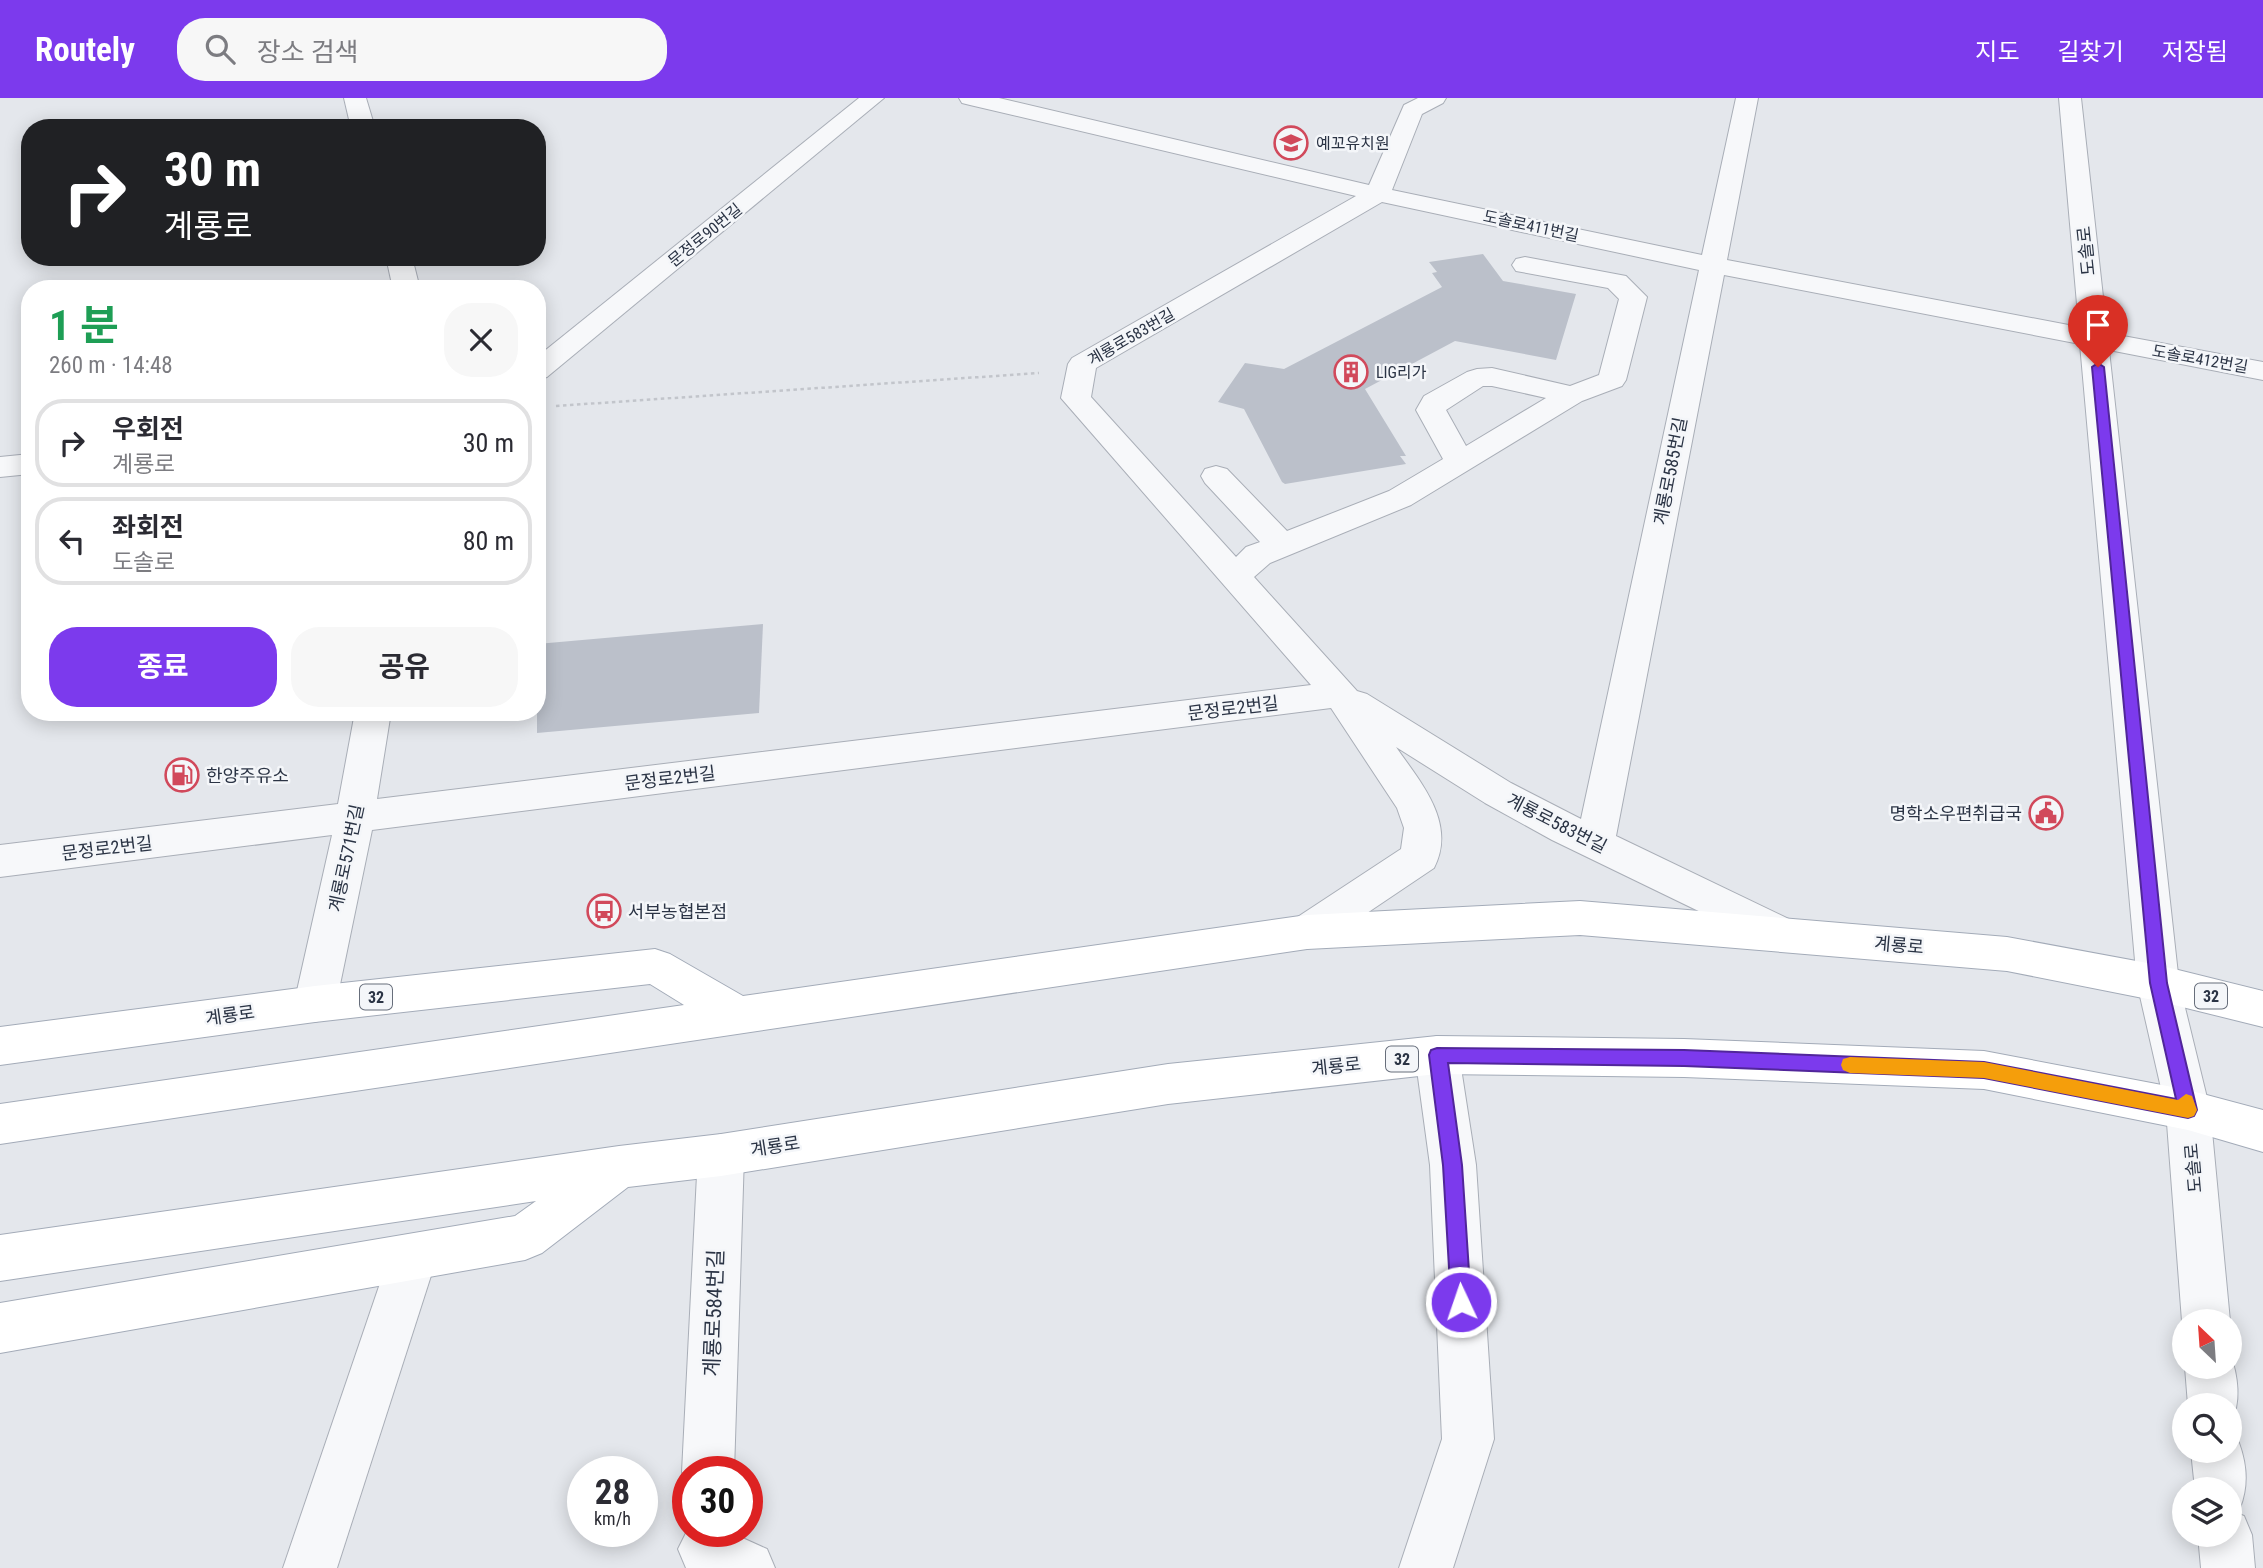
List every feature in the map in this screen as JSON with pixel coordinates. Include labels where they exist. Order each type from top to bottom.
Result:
[{"type":"main road","name":"계룡로","points":[[0,1124],[1307,932],[1580,918],[2007,954],[2158,983],[2263,1009]]},
{"type":"main road","name":"계룡로","points":[[0,1046],[316,1003],[655,965],[739,1016]]},
{"type":"main road","name":"계룡로","points":[[0,1258],[721,1154],[1168,1084],[1437,1055],[1684,1058],[1984,1070],[2188,1110],[2263,1131]]},
{"type":"main road","name":"계룡로","points":[[0,1328],[526,1237],[619,1167]]},
{"type":"street","points":[[355,98],[361,119]]},
{"type":"street","name":"문정로90번길","points":[[546,364],[873,98]]},
{"type":"street","name":"도솔로411번길","points":[[970,98],[1378,194],[1712,265],[2095,340]]},
{"type":"street","points":[[1378,194],[1412,110],[1435,98]]},
{"type":"street","name":"계룡로585번길","points":[[1595,843],[1746,98]]},
{"type":"street","name":"도솔로","points":[[2070,98],[2158,983],[2188,1110],[2205,1309]]},
{"type":"street","name":"계룡로583번길","points":[[1307,932],[1420,857],[1423,828],[1415,804],[1340,694],[1076,398],[1082,364],[1378,194]]},
{"type":"street","points":[[1235,576],[1258,555],[1400,498],[1572,395],[1612,380],[1633,296],[1618,282],[1525,265]]},
{"type":"street","name":"도솔로412번길","points":[[2095,340],[2263,370]]},
{"type":"street","points":[[1460,463],[1431,410],[1434,402],[1477,378],[1492,377],[1572,395]]},
{"type":"street","points":[[0,467],[21,465]]},
{"type":"street","points":[[1216,476],[1282,545]]},
{"type":"street","name":"계룡로583번길","points":[[1340,694],[1498,793],[1783,934]]},
{"type":"street","name":"문정로2번길","points":[[0,861],[1340,694]]},
{"type":"street","name":"계룡로571번길","points":[[316,1003],[355,818],[371,721]]},
{"type":"street","points":[[1426,1568],[1468,1439],[1453,1165],[1437,1055]]},
{"type":"street","name":"계룡로584번길","points":[[709,1456],[721,1154]]},
{"type":"street","points":[[310,1568],[413,1257]]},
{"type":"street","points":[[2226,1547],[2228,1568]]},
{"type":"path","points":[[551,407],[1081,370]]},
{"type":"building","name":"LIG리가","points":[[1483,254],[1503,281],[1576,294],[1556,360],[1455,341],[1365,389],[1406,456],[1400,456],[1406,464],[1285,484],[1282,482],[1244,409],[1218,402],[1245,363],[1284,369],[1442,287],[1432,273],[1437,272],[1429,262]]},
{"type":"building","points":[[763,624],[759,713],[537,733],[537,721],[546,721],[546,643]]},
{"type":"slow traffic","points":[[1850,1065],[1984,1070],[2188,1110],[2186,1102]]},
{"type":"place","name":"예꼬유치원","points":[[1291,143]]},
{"type":"place","name":"LIG리가","points":[[1351,372]]},
{"type":"place","name":"한양주유소","points":[[182,775]]},
{"type":"place","name":"명학소우편취급국","points":[[2046,813]]},
{"type":"place","name":"서부농협본점","points":[[604,911]]},
{"type":"route","points":[[1461,1302],[1453,1165],[1437,1055],[1684,1058],[1984,1070],[2188,1110],[2158,983],[2098,367]]}]
